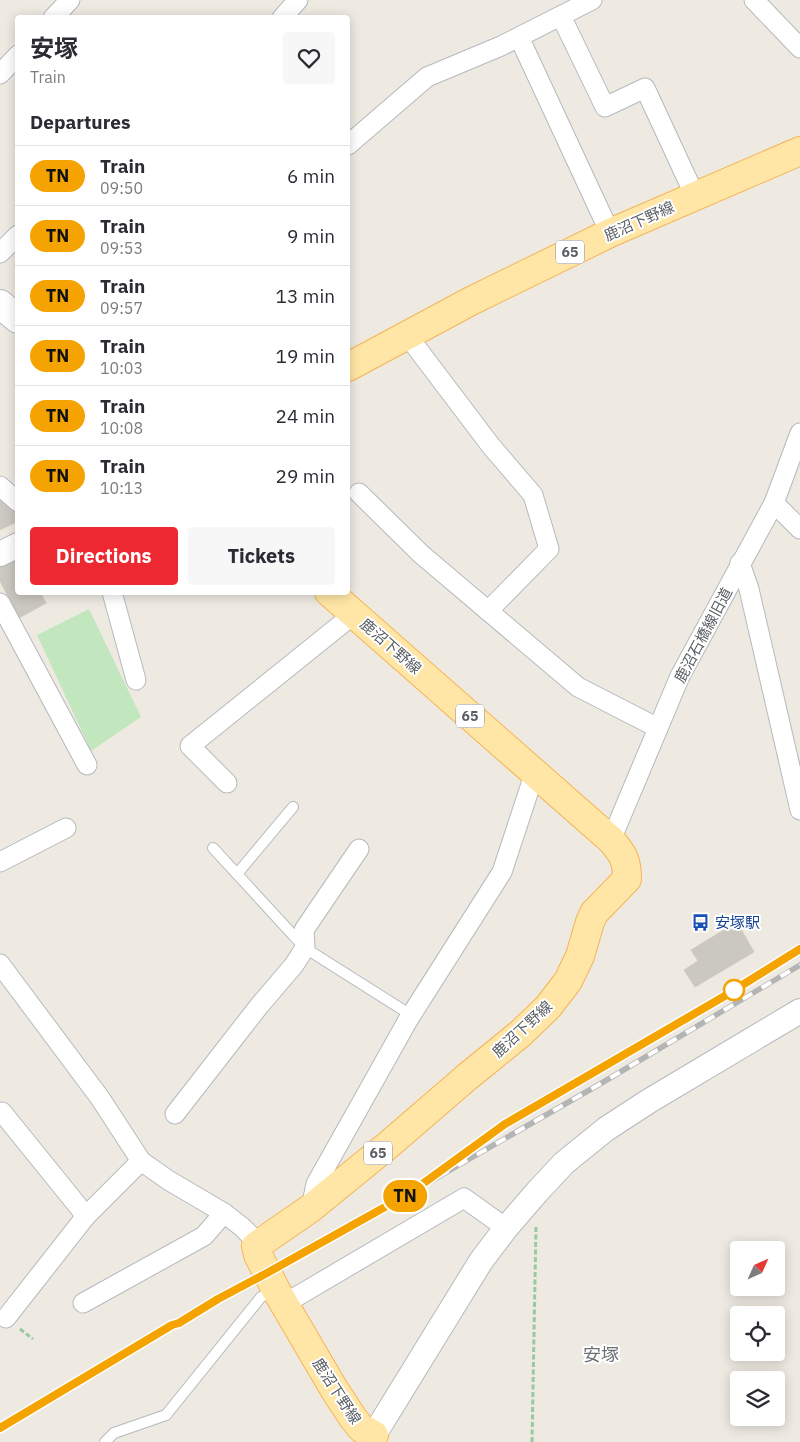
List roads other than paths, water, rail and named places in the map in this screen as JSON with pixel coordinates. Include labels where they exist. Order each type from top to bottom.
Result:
[{"type":"main road","name":"鹿沼下野線","points":[[350,367],[480,296],[610,233],[800,151]]},
{"type":"main road","points":[[0,304],[15,316]]},
{"type":"main road","name":"鹿沼下野線","points":[[332,595],[611,840],[622,852],[627,863],[627,878],[594,913],[580,956],[568,981],[548,1007],[521,1033],[387,1146],[311,1208],[256,1246],[258,1255],[280,1297],[353,1418],[372,1439]]},
{"type":"street","points":[[57,15],[70,0]]},
{"type":"street","points":[[285,15],[298,0]]},
{"type":"street","points":[[350,143],[428,77],[501,46],[592,0]]},
{"type":"street","points":[[754,0],[800,48]]},
{"type":"street","points":[[561,16],[605,107],[644,88],[695,196]]},
{"type":"street","points":[[519,37],[610,233]]},
{"type":"street","points":[[0,74],[15,58]]},
{"type":"street","points":[[0,254],[15,238]]},
{"type":"street","points":[[407,335],[491,446],[533,495],[549,549],[488,611]]},
{"type":"street","name":"鹿沼石橋線旧道","points":[[611,840],[680,676],[774,503],[800,433]]},
{"type":"street","points":[[0,486],[15,499]]},
{"type":"street","points":[[359,493],[421,554],[578,686],[658,728]]},
{"type":"street","points":[[774,503],[800,529]]},
{"type":"street","points":[[0,554],[15,546]]},
{"type":"street","points":[[740,564],[749,589],[800,810]]},
{"type":"street","points":[[113,595],[136,680]]},
{"type":"street","points":[[0,603],[87,765]]},
{"type":"street","points":[[228,783],[190,746],[354,614]]},
{"type":"street","points":[[311,1208],[316,1184],[411,1015],[502,872],[535,772]]},
{"type":"street","points":[[0,862],[66,828]]},
{"type":"street","points":[[175,1114],[259,1006],[294,965],[305,948],[304,930],[360,849]]},
{"type":"street","points":[[0,964],[100,1098],[141,1161],[168,1180],[224,1213],[252,1237],[256,1246]]},
{"type":"street","points":[[372,1439],[481,1261],[506,1228],[564,1163],[606,1130],[649,1101],[800,1010]]},
{"type":"street","points":[[2,1112],[86,1216]]},
{"type":"street","points":[[6,1318],[86,1216],[141,1161]]},
{"type":"street","points":[[280,1297],[464,1198],[506,1228]]},
{"type":"street","points":[[83,1303],[204,1236],[224,1213]]},
{"type":"lane","points":[[237,874],[293,807]]},
{"type":"lane","points":[[213,848],[305,948],[411,1015]]},
{"type":"lane","points":[[105,1442],[114,1433],[166,1415],[261,1297],[280,1297]]},
{"type":"railway","points":[[455,1161],[505,1124],[723,997],[800,948]]},
{"type":"railway","points":[[0,1428],[172,1325],[179,1323],[218,1299],[410,1193],[600,1084],[800,965]]},
{"type":"train","name":"TN","points":[[0,1428],[172,1325],[179,1323],[218,1299],[410,1193],[505,1124],[723,997],[800,949]]},
{"type":"place","name":"安塚駅","points":[[701,922]]},
{"type":"district","name":"安塚","points":[[601,1354]]}]
